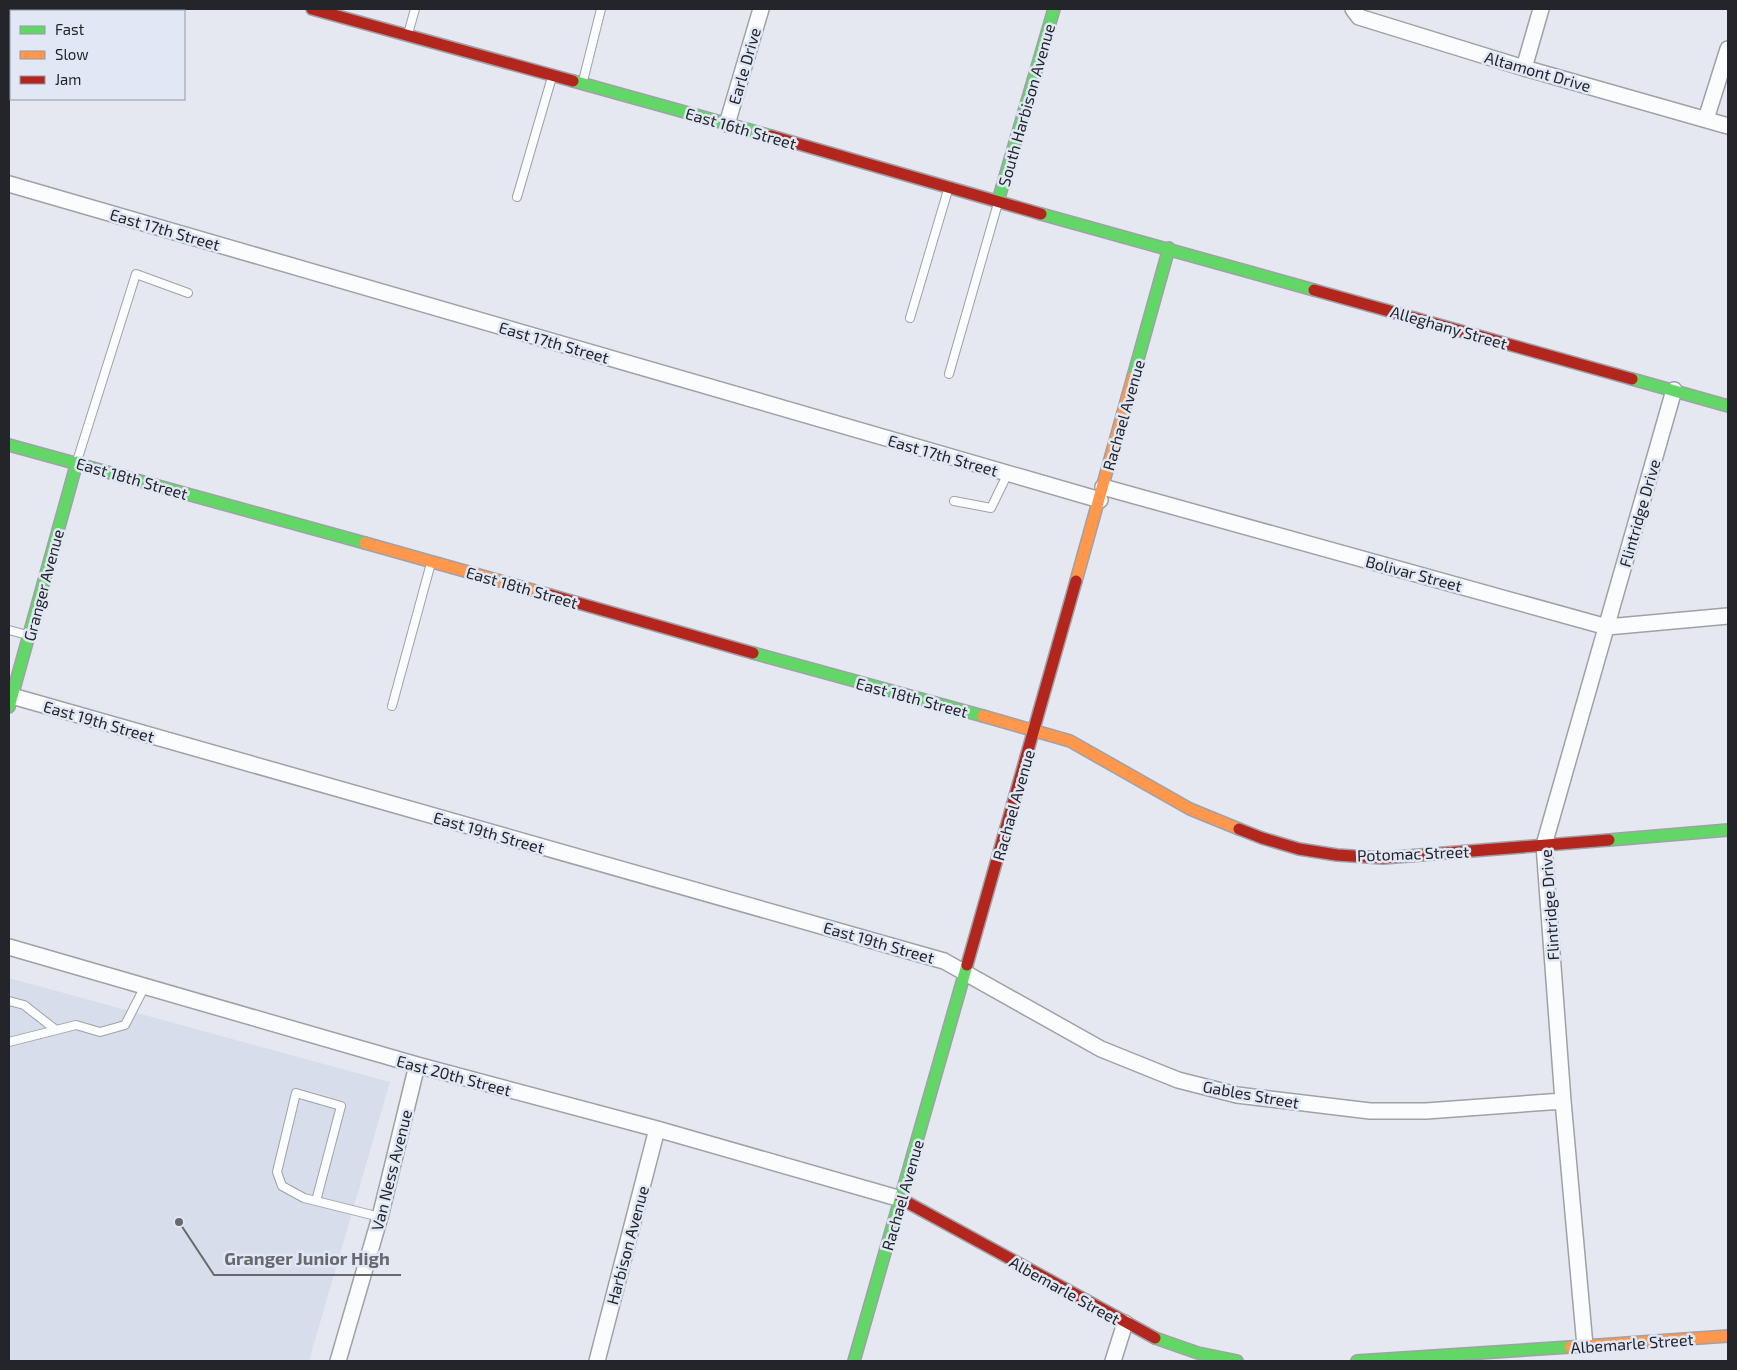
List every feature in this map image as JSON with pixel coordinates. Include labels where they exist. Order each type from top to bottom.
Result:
[{"type":"street","name":"East 16th Street","points":[[312,9],[582,83],[948,188],[1169,248]]},
{"type":"street","name":"Earle Drive","points":[[727,124],[761,9]]},
{"type":"street","name":"South Harbison Avenue","points":[[998,201],[1054,9]]},
{"type":"street","name":"Altamont Drive","points":[[1352,9],[1359,17],[1524,68],[1728,126]]},
{"type":"street","points":[[1524,68],[1540,9]]},
{"type":"street","points":[[1706,119],[1728,49]]},
{"type":"street","name":"East 17th Street","points":[[9,184],[1008,473],[1101,493]]},
{"type":"street","name":"Alleghany Street","points":[[1169,248],[1728,406]]},
{"type":"street","name":"Rachael Avenue","points":[[854,1361],[964,972],[1035,730],[1169,248]]},
{"type":"street","name":"Flintridge Drive","points":[[1585,1346],[1563,1102],[1544,845],[1674,390]]},
{"type":"street","name":"East 18th Street","points":[[9,445],[76,462],[749,652],[1035,730]]},
{"type":"street","name":"Granger Avenue","points":[[10,702],[76,462]]},
{"type":"street","name":"Bolivar Street","points":[[1101,493],[1607,626],[1728,616]]},
{"type":"street","name":"East 19th Street","points":[[10,702],[944,961],[964,972]]},
{"type":"street","name":"Potomac Street","points":[[1035,730],[1070,741],[1190,808],[1262,838],[1299,849],[1337,855],[1383,858],[1728,830]]},
{"type":"street","name":"East 20th Street","points":[[9,947],[417,1065],[901,1199]]},
{"type":"street","name":"Gables Street","points":[[964,972],[1100,1049],[1178,1080],[1237,1095],[1370,1111],[1426,1111],[1563,1102]]},
{"type":"street","name":"Van Ness Avenue","points":[[338,1361],[380,1217],[417,1065]]},
{"type":"street","name":"Harbison Avenue","points":[[597,1361],[657,1130]]},
{"type":"street","name":"Albemarle Street","points":[[901,1199],[1124,1323],[1173,1345],[1198,1353],[1237,1361]]},
{"type":"street","points":[[1113,1361],[1124,1323]]},
{"type":"street","name":"Albemarle Street","points":[[1357,1361],[1728,1336]]},
{"type":"lane","points":[[408,36],[415,9]]},
{"type":"lane","points":[[582,83],[602,9]]},
{"type":"lane","points":[[517,197],[538,130],[552,75]]},
{"type":"lane","points":[[910,318],[948,188]]},
{"type":"lane","points":[[949,374],[998,201]]},
{"type":"lane","points":[[76,462],[136,274],[188,293]]},
{"type":"lane","points":[[954,501],[991,508],[1008,473]]},
{"type":"lane","points":[[392,706],[432,561]]},
{"type":"lane","points":[[9,630],[29,636]]},
{"type":"lane","points":[[9,1042],[76,1025],[100,1032],[125,1025],[146,986]]},
{"type":"lane","points":[[9,1001],[24,1005],[56,1030]]},
{"type":"lane","points":[[316,1201],[341,1106],[296,1093],[277,1172],[282,1186],[304,1198],[316,1201],[380,1217]]},
{"type":"shaded area","points":[[9,978],[390,1082],[309,1361],[9,1361]]},
{"type":"traffic: fast","points":[[998,201],[1054,9]]},
{"type":"traffic: fast","points":[[573,81],[771,136]]},
{"type":"traffic: fast","points":[[1041,214],[1314,290]]},
{"type":"traffic: fast","points":[[1133,377],[1169,248]]},
{"type":"traffic: fast","points":[[1632,379],[1728,406]]},
{"type":"traffic: fast","points":[[9,445],[365,543]]},
{"type":"traffic: fast","points":[[9,707],[77,462]]},
{"type":"traffic: fast","points":[[753,653],[983,716]]},
{"type":"traffic: fast","points":[[1609,840],[1728,830]]},
{"type":"traffic: fast","points":[[854,1361],[967,965]]},
{"type":"traffic: fast","points":[[1155,1338],[1198,1353],[1237,1361]]},
{"type":"traffic: fast","points":[[1357,1361],[1570,1347]]},
{"type":"traffic: slow","points":[[1076,581],[1133,377]]},
{"type":"traffic: slow","points":[[365,543],[550,595]]},
{"type":"traffic: slow","points":[[983,716],[1070,741],[1190,809],[1239,829]]},
{"type":"traffic: slow","points":[[1570,1347],[1728,1336]]},
{"type":"traffic: jam","points":[[312,9],[573,81]]},
{"type":"traffic: jam","points":[[771,136],[1041,214]]},
{"type":"traffic: jam","points":[[1314,290],[1632,379]]},
{"type":"traffic: jam","points":[[967,965],[1076,581]]},
{"type":"traffic: jam","points":[[550,595],[753,653]]},
{"type":"traffic: jam","points":[[1239,829],[1299,849],[1337,855],[1383,858],[1609,840]]},
{"type":"traffic: jam","points":[[901,1199],[1155,1338]]},
{"type":"place","name":"Granger Junior High","points":[[179,1222]]}]
